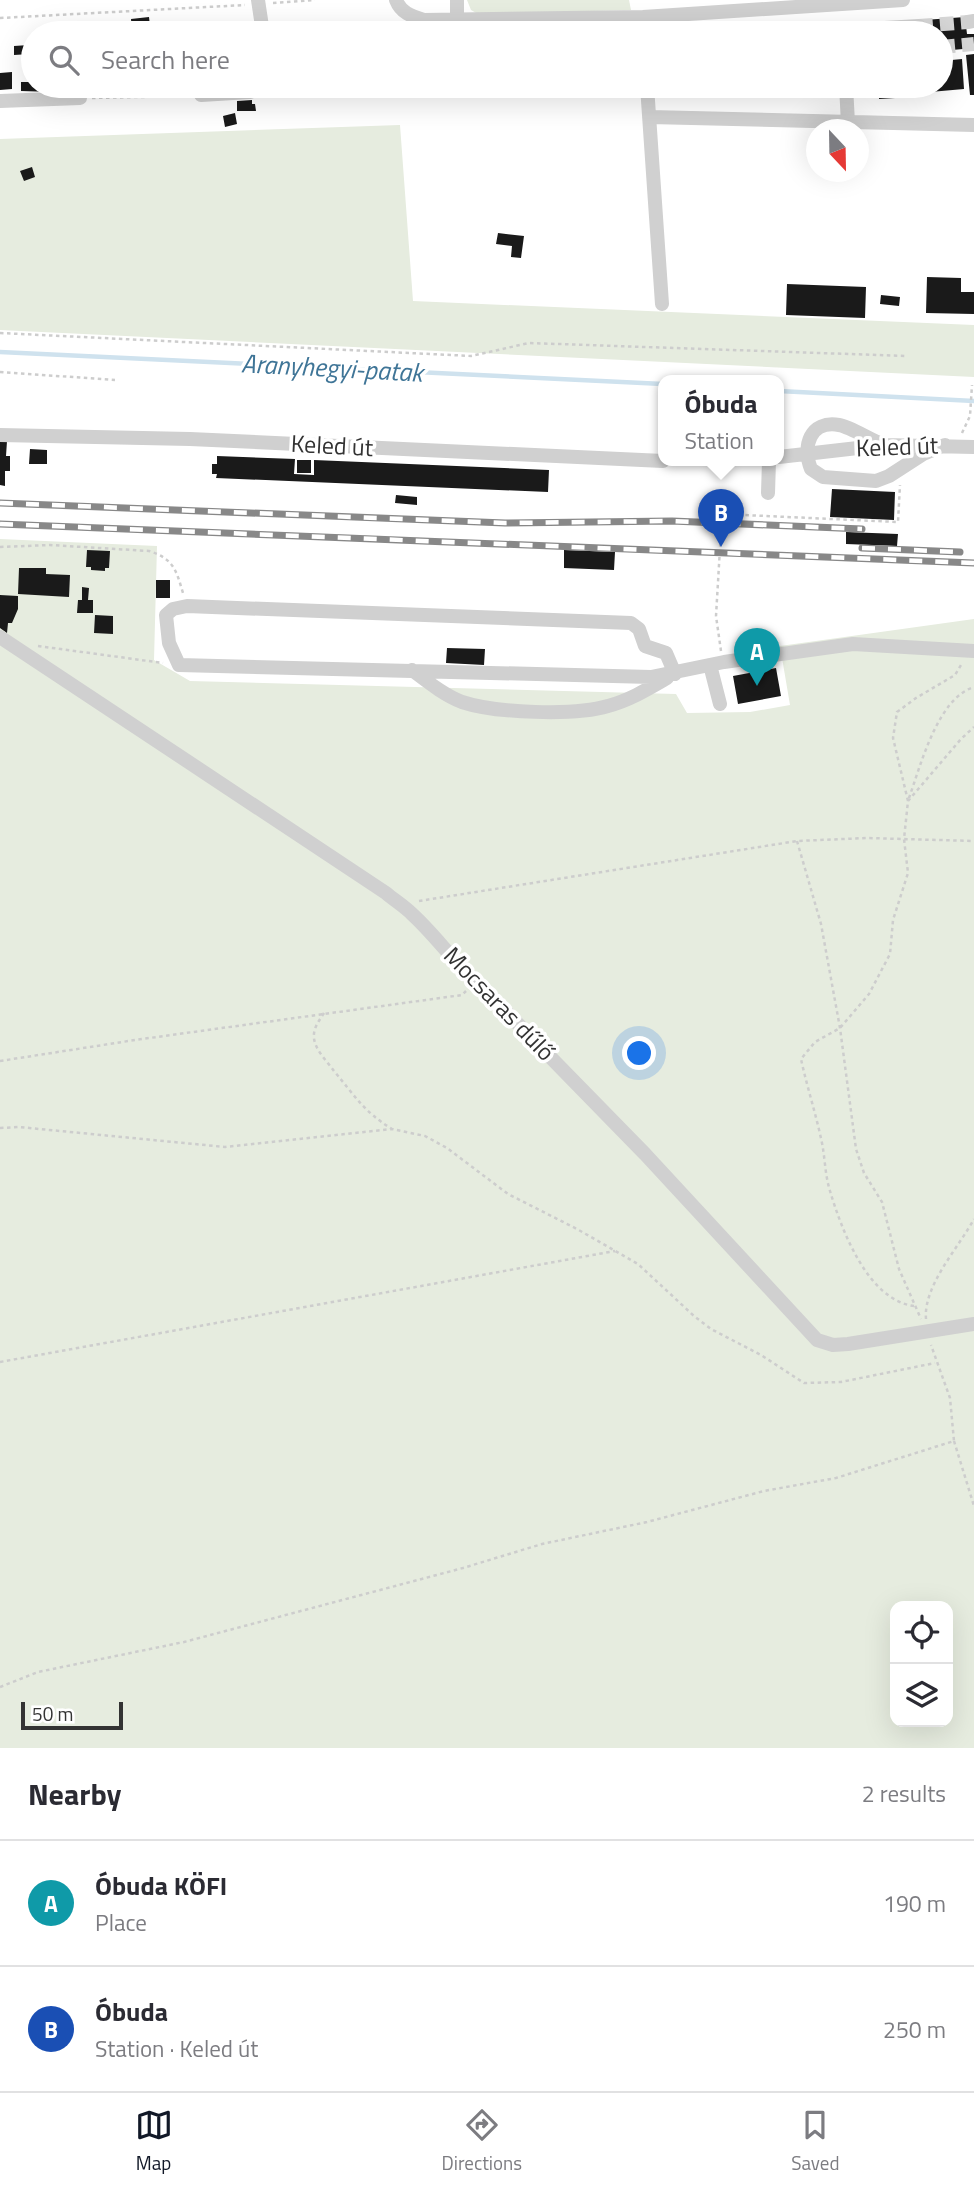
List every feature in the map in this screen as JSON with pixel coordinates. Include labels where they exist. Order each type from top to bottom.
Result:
[{"type":"street","points":[[396,0],[401,9],[409,15],[424,20],[504,21]]},
{"type":"street","points":[[457,0],[457,20]]},
{"type":"street","points":[[651,21],[688,8],[903,0]]},
{"type":"street","points":[[258,2],[261,21]]},
{"type":"street","points":[[0,101],[80,98]]},
{"type":"street","points":[[648,98],[662,304]]},
{"type":"street","points":[[847,98],[848,119]]},
{"type":"street","points":[[650,117],[806,121]]},
{"type":"street","points":[[869,122],[974,125]]},
{"type":"street","points":[[884,445],[844,426],[828,425],[820,428],[809,439],[806,454],[811,469],[823,477],[876,481],[889,476],[923,454],[951,445]]},
{"type":"street","name":"Keled út","points":[[0,435],[190,439],[658,461]]},
{"type":"street","name":"Keled út","points":[[784,456],[884,445],[974,447]]},
{"type":"street","points":[[768,493],[769,466]]},
{"type":"street","points":[[675,674],[666,653],[645,646],[639,629],[631,623],[187,607],[173,609],[166,615],[169,643],[179,665],[641,677],[675,674],[717,664],[853,644],[971,651]]},
{"type":"street","name":"Mocsaras dűlő","points":[[0,637],[411,912],[457,964],[645,1154],[817,1340],[833,1345],[974,1324]]},
{"type":"street","points":[[717,664],[720,704]]},
{"type":"street","points":[[412,670],[446,694],[478,706],[546,711],[605,707],[639,694],[675,674]]},
{"type":"path","points":[[0,18],[315,0]]},
{"type":"path","points":[[0,333],[471,356],[529,343],[907,356]]},
{"type":"path","points":[[0,372],[115,380]]},
{"type":"path","points":[[951,445],[970,416],[972,385]]},
{"type":"path","points":[[722,514],[898,522],[900,485]]},
{"type":"path","points":[[717,664],[719,644],[716,616],[723,491]]},
{"type":"path","points":[[0,547],[50,545],[149,551],[164,556],[176,569],[187,607]]},
{"type":"path","points":[[33,645],[179,665]]},
{"type":"path","points":[[908,801],[893,738],[897,712],[955,675],[971,651]]},
{"type":"path","points":[[915,1307],[900,1305],[883,1292],[868,1275],[853,1250],[829,1189],[822,1142],[801,1059],[815,1042],[839,1028],[869,994],[890,954],[893,920],[908,873],[904,839],[908,801],[932,736],[944,713],[961,691],[974,687]]},
{"type":"path","points":[[908,801],[974,727]]},
{"type":"path","points":[[400,904],[797,841],[867,838],[974,841]]},
{"type":"path","points":[[797,841],[815,899],[839,1028],[856,1149],[864,1173],[882,1202],[899,1269],[928,1332]]},
{"type":"path","points":[[0,1061],[462,995],[468,989]]},
{"type":"path","points":[[325,1013],[314,1028],[314,1041],[323,1057],[355,1100],[374,1118],[392,1129]]},
{"type":"path","points":[[0,1128],[19,1126],[225,1147],[392,1129],[425,1136],[447,1148],[508,1194],[638,1264],[694,1316],[712,1329],[761,1354],[804,1383],[841,1382],[936,1363]]},
{"type":"path","points":[[974,1219],[933,1285],[925,1308],[936,1363],[950,1398],[954,1441],[974,1506]]},
{"type":"path","points":[[0,1362],[615,1251]]},
{"type":"path","points":[[0,1687],[38,1672],[184,1643],[542,1544],[647,1522],[764,1490],[836,1478],[954,1441]]},
{"type":"shaded area","points":[[467,0],[629,0],[631,10],[478,14],[471,10]]},
{"type":"shaded area","points":[[400,125],[413,301],[974,325],[974,377],[0,330],[0,139]]},
{"type":"shaded area","points":[[0,539],[157,546],[154,660],[190,681],[676,694],[687,713],[750,712],[790,705],[780,646],[974,619],[974,1748],[0,1748]]},
{"type":"building","points":[[149,17],[149,21],[131,21]]},
{"type":"building","points":[[965,17],[967,34],[974,34],[974,48],[953,50],[953,21],[924,20]]},
{"type":"building","points":[[14,46],[21,46],[21,55],[14,55]]},
{"type":"building","points":[[974,54],[974,95],[970,95],[966,55]]},
{"type":"building","points":[[962,59],[964,89],[953,90],[953,60]]},
{"type":"building","points":[[12,72],[12,89],[0,90],[0,73]]},
{"type":"building","points":[[252,100],[256,111],[237,111],[237,101]]},
{"type":"building","points":[[235,113],[237,124],[225,127],[223,116]]},
{"type":"building","points":[[32,167],[35,177],[24,181],[20,171]]},
{"type":"building","points":[[498,233],[524,236],[521,258],[511,257],[512,246],[496,244]]},
{"type":"building","points":[[927,277],[961,278],[961,292],[974,292],[974,314],[926,313]]},
{"type":"building","points":[[787,284],[866,287],[865,318],[786,315]]},
{"type":"building","points":[[881,295],[900,297],[899,306],[880,304]]},
{"type":"building","points":[[0,441],[7,441],[6,456],[10,456],[10,471],[5,471],[5,486],[0,485]]},
{"type":"building","points":[[30,449],[47,450],[47,464],[29,464]]},
{"type":"building","points":[[217,456],[295,459],[294,474],[314,475],[314,460],[549,470],[548,492],[216,478],[217,474],[212,474],[212,464],[217,464]]},
{"type":"building","points":[[297,460],[311,460],[311,473],[297,473]]},
{"type":"building","points":[[832,489],[895,492],[894,520],[830,517]]},
{"type":"building","points":[[396,495],[417,497],[417,505],[395,503]]},
{"type":"building","points":[[846,532],[898,534],[897,546],[846,544]]},
{"type":"building","points":[[87,550],[110,551],[109,568],[105,568],[105,571],[86,567]]},
{"type":"building","points":[[564,550],[615,552],[614,570],[564,568]]},
{"type":"building","points":[[19,568],[46,568],[46,574],[70,575],[69,597],[18,594]]},
{"type":"building","points":[[156,580],[170,580],[170,598],[156,598]]},
{"type":"building","points":[[82,587],[89,588],[88,600],[93,600],[93,613],[77,613],[78,600],[82,600]]},
{"type":"building","points":[[0,595],[18,596],[18,609],[12,623],[8,623],[7,633],[0,628]]},
{"type":"building","points":[[95,615],[113,616],[113,634],[94,633]]},
{"type":"building","points":[[447,648],[485,649],[484,665],[446,663]]},
{"type":"building","points":[[776,668],[781,696],[738,704],[733,676]]},
{"type":"waterway","name":"Aranyhegyi-patak","points":[[0,352],[658,384]]},
{"type":"waterway","name":"Aranyhegyi-patak","points":[[784,391],[974,401]]},
{"type":"tunnel","points":[[953,23],[968,22]]},
{"type":"tunnel","points":[[953,46],[974,44]]},
{"type":"railway","points":[[0,503],[505,523],[672,521],[862,529]]},
{"type":"railway","points":[[0,524],[974,563]]},
{"type":"railway","points":[[862,548],[960,552]]},
{"type":"place","name":"Óbuda","points":[[721,547]]},
{"type":"place","name":"Óbuda KÖFI","points":[[757,686]]}]
